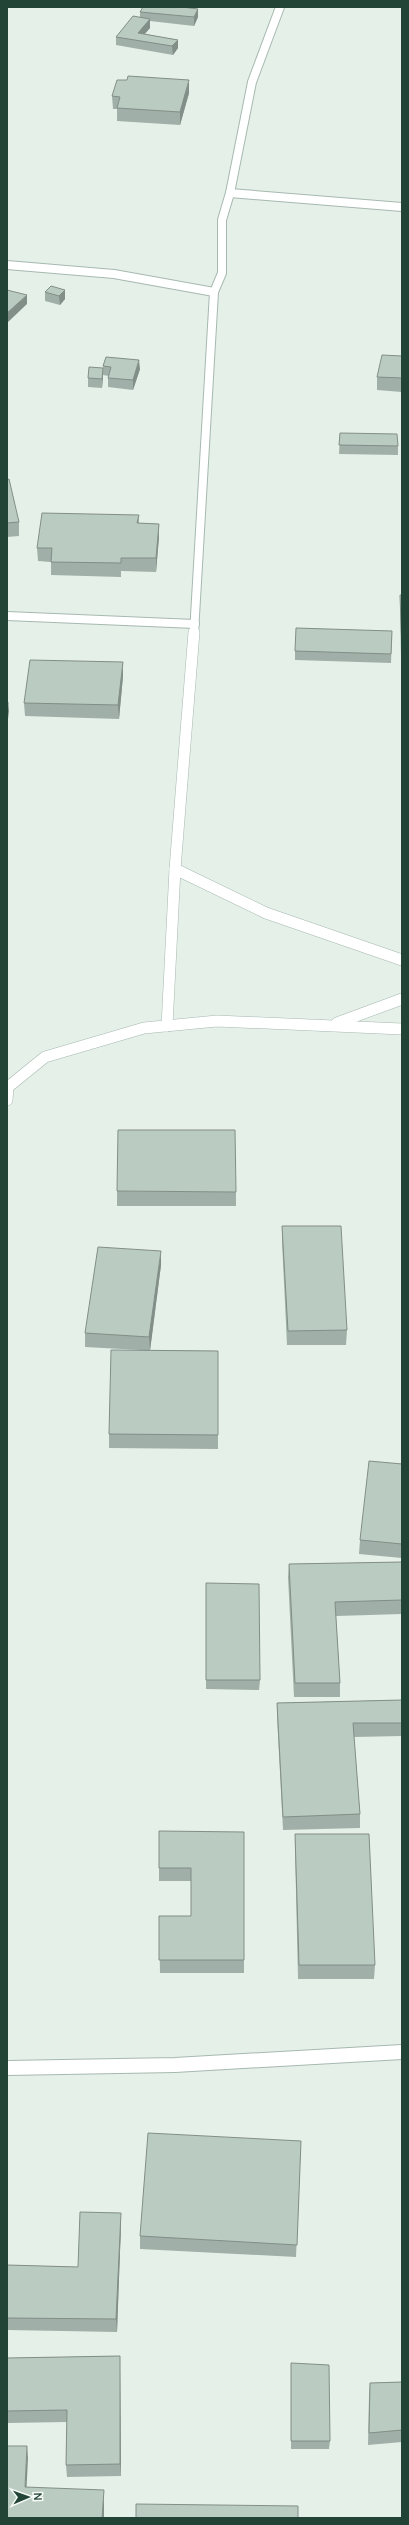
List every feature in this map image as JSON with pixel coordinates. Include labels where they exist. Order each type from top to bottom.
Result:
[{"type":"street","points":[[167,1026],[175,869],[195,624],[214,292],[222,273],[222,220],[230,193],[252,82],[280,7]]},
{"type":"street","points":[[230,193],[402,206]]},
{"type":"street","points":[[7,265],[114,274],[214,292]]},
{"type":"street","points":[[7,616],[195,624]]},
{"type":"street","points":[[175,869],[266,913],[402,960]]},
{"type":"street","points":[[332,1024],[402,999]]},
{"type":"street","points":[[7,1100],[8,1087],[45,1057],[144,1028],[217,1021],[332,1024],[402,1029]]},
{"type":"street","points":[[7,2068],[175,2065],[402,2052]]},
{"type":"building","points":[[143,7],[182,7],[198,9],[194,17],[140,12]]},
{"type":"building","points":[[133,16],[150,19],[138,33],[178,40],[172,46],[116,37]]},
{"type":"building","points":[[128,76],[189,80],[180,112],[117,108],[120,97],[112,96],[117,80],[127,80]]},
{"type":"building","points":[[51,286],[65,290],[59,296],[45,292]]},
{"type":"building","points":[[7,290],[27,295],[7,313]]},
{"type":"building","points":[[382,355],[402,356],[402,378],[377,377]]},
{"type":"building","points":[[106,357],[139,360],[133,380],[108,378],[111,367],[103,366]]},
{"type":"building","points":[[89,367],[103,368],[102,379],[88,378]]},
{"type":"building","points":[[340,433],[397,434],[398,446],[339,445]]},
{"type":"building","points":[[9,479],[19,522],[7,523],[7,480]]},
{"type":"building","points":[[42,513],[139,515],[137,523],[159,524],[156,558],[121,558],[121,563],[51,562],[52,548],[37,548]]},
{"type":"building","points":[[400,595],[402,595],[402,649]]},
{"type":"building","points":[[296,628],[392,631],[391,654],[295,651]]},
{"type":"building","points":[[30,660],[123,662],[118,705],[24,703]]},
{"type":"building","points":[[118,1130],[235,1130],[236,1192],[117,1191]]},
{"type":"building","points":[[282,1226],[341,1226],[347,1330],[288,1331]]},
{"type":"building","points":[[98,1247],[161,1251],[149,1337],[85,1333]]},
{"type":"building","points":[[111,1350],[218,1351],[218,1435],[109,1434]]},
{"type":"building","points":[[369,1461],[402,1464],[402,1544],[360,1540]]},
{"type":"building","points":[[402,1562],[402,1600],[335,1602],[340,1683],[295,1683],[289,1564]]},
{"type":"building","points":[[206,1583],[259,1584],[260,1680],[206,1680]]},
{"type":"building","points":[[402,1700],[402,1723],[353,1723],[360,1814],[283,1817],[277,1703]]},
{"type":"building","points":[[159,1831],[244,1832],[244,1960],[159,1960],[159,1916],[191,1916],[191,1868],[159,1868]]},
{"type":"building","points":[[295,1834],[369,1834],[375,1965],[299,1965]]},
{"type":"building","points":[[148,2133],[301,2141],[297,2245],[140,2236]]},
{"type":"building","points":[[80,2212],[121,2213],[116,2319],[7,2318],[7,2265],[78,2267]]},
{"type":"building","points":[[120,2356],[120,2464],[66,2465],[67,2410],[7,2411],[7,2358]]},
{"type":"building","points":[[291,2363],[329,2365],[330,2441],[291,2441]]},
{"type":"building","points":[[402,2382],[402,2430],[369,2433],[370,2383]]},
{"type":"building","points":[[7,2446],[27,2446],[25,2487],[104,2490],[102,2518],[7,2518]]},
{"type":"building","points":[[136,2504],[298,2506],[298,2518],[136,2518]]}]
